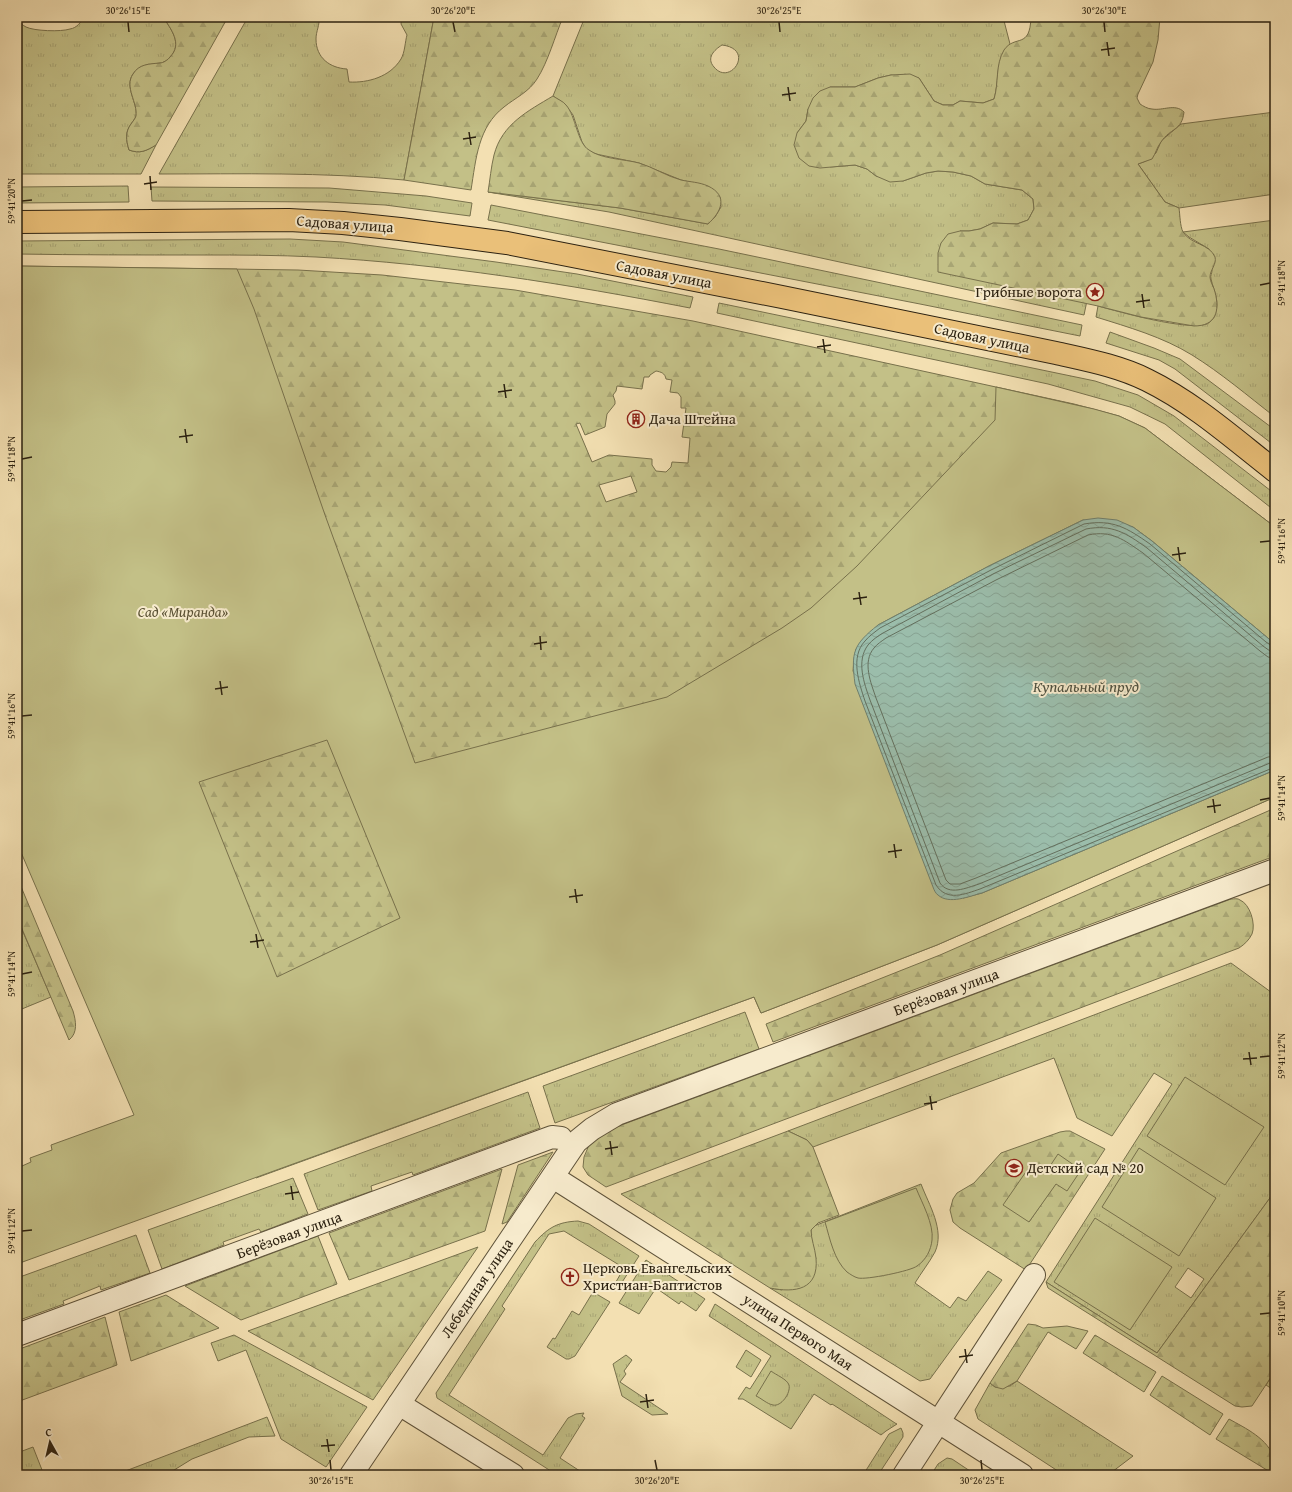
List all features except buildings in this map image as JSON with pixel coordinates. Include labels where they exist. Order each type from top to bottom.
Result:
[{"type":"main road","name":"Садовая улица","points":[[17,222],[289,220],[370,225],[506,243],[782,297],[1056,353],[1122,370],[1167,391],[1215,424],[1275,471]]},
{"type":"street","name":"Берёзовая улица","points":[[617,1114],[1268,873]]},
{"type":"street","name":"Лебединая улица","points":[[351,1475],[576,1142],[592,1129],[617,1114]]},
{"type":"street","name":"Берёзовая улица","points":[[17,1335],[552,1137],[561,1138]]},
{"type":"street","name":"улица Первого Мая","points":[[553,1177],[1022,1475]]},
{"type":"street","points":[[904,1475],[1034,1275]]},
{"type":"street","points":[[399,1404],[513,1475]]},
{"type":"green space","points":[[84,17],[163,17],[172,32],[176,42],[174,52],[167,60],[163,62],[139,68],[133,74],[130,84],[136,116],[127,133],[129,150],[136,152],[143,151],[156,145],[141,174],[17,174],[17,19],[26,27],[54,31],[66,30],[75,27]]},
{"type":"green space","points":[[163,17],[228,17],[156,145],[149,149],[136,152],[129,150],[127,143],[129,127],[136,116],[130,84],[131,79],[135,71],[141,66],[164,62],[174,52],[176,42]]},
{"type":"green space","points":[[248,17],[319,17],[316,39],[318,52],[325,61],[335,67],[347,69],[349,82],[356,82],[378,78],[391,70],[401,59],[407,35],[401,24],[402,17],[434,17],[404,180],[374,177],[313,175],[159,174]]},
{"type":"green space","points":[[434,17],[563,17],[548,57],[534,84],[495,115],[483,134],[477,155],[471,190],[404,180]]},
{"type":"green space","points":[[585,17],[1003,17],[1010,44],[1005,50],[999,64],[994,99],[983,103],[960,101],[953,105],[943,105],[934,101],[919,78],[891,75],[878,78],[855,87],[830,87],[808,109],[806,121],[797,133],[830,167],[855,165],[867,169],[876,176],[903,181],[926,173],[938,171],[953,172],[971,176],[985,184],[1022,190],[1033,199],[1034,209],[1028,220],[1017,224],[993,223],[980,229],[960,231],[1089,291],[1084,315],[609,212],[488,192],[620,208],[708,224],[715,217],[721,207],[720,197],[707,186],[681,180],[639,163],[596,154],[587,150],[582,142],[573,115],[565,104],[553,96]],"holes":[[[722,45],[732,48],[737,53],[739,59],[737,65],[733,70],[727,73],[720,72],[712,64],[712,54]]]},
{"type":"green space","points":[[1031,17],[1160,17],[1158,40],[1153,62],[1137,98],[1140,104],[1149,108],[1177,108],[1184,112],[1181,123],[1164,137],[1152,159],[1138,164],[1165,202],[1179,208],[1181,227],[1186,236],[1209,249],[1215,257],[1215,262],[1210,277],[1217,305],[1215,316],[1207,323],[1194,326],[1141,317],[1098,306],[938,272],[938,253],[941,243],[948,234],[980,229],[993,223],[1017,224],[1028,220],[1034,209],[1033,199],[1022,190],[985,184],[971,176],[953,172],[938,171],[926,173],[903,181],[890,182],[876,176],[867,169],[855,165],[820,168],[809,166],[799,158],[794,145],[797,133],[806,121],[808,109],[813,98],[820,91],[830,87],[855,87],[878,78],[891,75],[910,74],[919,78],[934,101],[943,105],[953,105],[960,101],[983,103],[994,99],[1001,56],[1008,45],[1025,38],[1030,27]]},
{"type":"green space","points":[[553,96],[566,105],[582,142],[585,147],[594,153],[606,157],[639,163],[681,180],[698,183],[715,190],[719,194],[721,204],[713,219],[708,224],[620,208],[488,192],[494,155],[503,135],[525,113]]},
{"type":"green space","points":[[1275,112],[1275,194],[1179,208],[1165,202],[1138,164],[1146,161],[1156,153],[1161,141],[1181,124]]},
{"type":"green space","points":[[128,186],[129,202],[17,203],[17,187]]},
{"type":"green space","points":[[151,187],[329,188],[426,196],[472,203],[470,216],[385,205],[327,202],[152,201]]},
{"type":"green space","points":[[491,205],[719,249],[1082,325],[1080,336],[488,220]]},
{"type":"green space","points":[[1275,220],[1275,417],[1213,369],[1192,355],[1145,333],[1096,317],[1098,306],[1170,323],[1185,325],[1207,324],[1214,317],[1217,305],[1211,278],[1212,268],[1209,249],[1183,232]]},
{"type":"green space","points":[[290,239],[343,242],[496,262],[577,274],[693,297],[690,308],[504,276],[363,260],[316,257],[258,255],[17,254],[17,241]]},
{"type":"green space","points":[[17,266],[298,270],[382,275],[515,290],[693,321],[1074,404],[1119,416],[1145,428],[1275,527],[1275,644],[1269,639],[982,893],[1275,770],[1275,797],[937,945],[761,1013],[754,997],[256,1178],[17,843]],"holes":[[[656,371],[664,374],[666,379],[672,380],[670,392],[678,393],[681,397],[681,408],[686,408],[682,437],[690,438],[688,463],[672,462],[671,467],[666,472],[656,471],[652,465],[652,459],[609,455],[592,462],[576,424],[580,423],[585,435],[605,427],[607,414],[615,404],[613,395],[617,386],[642,389],[644,377],[649,377]],[[631,476],[637,492],[606,502],[599,485]]]},
{"type":"green space","name":"Сад «Миранда»","points":[[17,266],[237,269],[254,309],[325,515],[415,763],[667,697],[782,628],[811,608],[857,566],[995,420],[996,387],[1094,409],[1119,416],[1145,428],[1275,527],[1275,644],[1152,541],[1133,527],[1083,520],[989,566],[878,625],[856,649],[853,671],[963,898],[982,893],[1275,770],[1275,797],[937,945],[761,1013],[754,997],[17,1264],[17,1173],[22,1166],[31,1162],[30,1158],[52,1150],[51,1145],[134,1115],[17,843]],"holes":[[[327,740],[400,918],[277,977],[199,782]]]},
{"type":"green space","points":[[719,303],[1095,381],[1138,395],[1174,416],[1275,494],[1275,511],[1165,424],[1130,407],[1048,384],[717,313]]},
{"type":"green space","points":[[1110,332],[1180,359],[1275,430],[1275,446],[1175,369],[1159,360],[1106,343]]},
{"type":"green space","points":[[1275,808],[1275,856],[773,1042],[766,1024],[940,955]]},
{"type":"green space","points":[[17,877],[73,1011],[75,1030],[74,1034],[69,1040],[17,917]]},
{"type":"green space","points":[[1231,899],[1238,899],[1244,902],[1253,920],[1253,930],[1250,938],[1239,948],[606,1187],[588,1175],[583,1167],[584,1157],[589,1145],[608,1130]]},
{"type":"green space","points":[[17,918],[51,997],[17,1011]]},
{"type":"green space","points":[[1231,963],[1275,995],[1275,1191],[1157,1353],[1046,1282],[1172,1084],[1154,1073],[1112,1136],[1077,1118],[1054,1058],[813,1147],[807,1140],[788,1131]],"holes":[[[1188,1268],[1204,1279],[1191,1298],[1175,1287]]]},
{"type":"green space","points":[[745,1012],[759,1049],[555,1123],[543,1086]]},
{"type":"green space","points":[[1185,1077],[1264,1127],[1225,1185],[1147,1136]]},
{"type":"green space","points":[[528,1092],[540,1128],[413,1175],[412,1172],[371,1186],[372,1191],[318,1210],[304,1174]]},
{"type":"green space","points":[[788,1131],[807,1140],[813,1147],[839,1215],[818,1223],[811,1230],[816,1258],[816,1269],[814,1277],[804,1287],[788,1290],[770,1288],[621,1194]]},
{"type":"green space","points":[[1070,1131],[1105,1149],[1026,1270],[960,1228],[953,1222],[950,1210],[953,1199],[957,1193],[974,1183],[1001,1153],[1060,1132]],"holes":[[[1032,1163],[1046,1172],[1056,1183],[1029,1222]]]},
{"type":"green space","points":[[1139,1148],[1216,1198],[1179,1256],[1102,1207]]},
{"type":"green space","points":[[553,1152],[507,1222],[502,1224],[518,1165]]},
{"type":"green space","points":[[1058,1154],[1081,1170],[1067,1191],[1056,1184],[1029,1222],[1003,1205],[1032,1163],[1046,1172]]},
{"type":"green space","points":[[502,1169],[485,1231],[349,1280],[329,1233]]},
{"type":"green space","points":[[293,1178],[308,1214],[261,1232],[259,1229],[223,1242],[224,1245],[162,1269],[148,1230]]},
{"type":"green space","points":[[921,1184],[935,1218],[938,1244],[935,1252],[915,1283],[950,1308],[958,1297],[966,1301],[988,1271],[1002,1280],[930,1379],[920,1381],[770,1288],[782,1290],[816,1259],[811,1238],[811,1230],[814,1226]]},
{"type":"green space","points":[[916,1188],[927,1214],[932,1234],[928,1254],[923,1261],[913,1268],[898,1273],[879,1276],[858,1278],[847,1272],[839,1262],[825,1222]]},
{"type":"green space","points":[[1275,1191],[1275,1371],[1252,1406],[1235,1406],[1048,1288],[1046,1282],[1157,1353]]},
{"type":"green space","points":[[1095,1218],[1172,1267],[1130,1330],[1054,1282]]},
{"type":"green space","points":[[578,1221],[589,1224],[639,1256],[617,1290],[613,1287],[624,1268],[564,1231],[549,1234],[502,1306],[505,1309],[449,1395],[543,1455],[568,1418],[576,1414],[584,1413],[582,1416],[585,1418],[560,1458],[586,1475],[557,1475],[437,1398],[436,1393],[535,1242],[554,1226]]},
{"type":"green space","points":[[136,1235],[150,1273],[101,1290],[100,1286],[63,1301],[64,1304],[17,1321],[17,1278]]},
{"type":"green space","points":[[318,1236],[337,1284],[241,1320],[185,1286]]},
{"type":"green space","points":[[478,1247],[373,1400],[248,1331]]},
{"type":"green space","points":[[646,1260],[705,1299],[696,1311],[681,1301],[679,1304],[656,1288],[639,1314],[619,1303]]},
{"type":"green space","points":[[593,1292],[610,1302],[575,1356],[566,1359],[547,1347],[553,1338],[555,1339],[572,1311],[579,1315]]},
{"type":"green space","points":[[166,1295],[219,1328],[131,1361],[119,1312]]},
{"type":"green space","points":[[715,1304],[897,1424],[881,1435],[814,1394],[791,1429],[743,1399],[738,1399],[746,1387],[750,1389],[771,1356],[709,1316]]},
{"type":"green space","points":[[105,1317],[117,1365],[17,1402],[17,1350]]},
{"type":"green space","points":[[1028,1324],[1043,1328],[1067,1326],[1088,1331],[1076,1349],[1048,1332],[1017,1381],[1003,1389],[995,1387],[990,1383]]},
{"type":"green space","points":[[234,1335],[367,1407],[326,1467],[281,1439],[246,1350],[218,1361],[211,1343]]},
{"type":"green space","points":[[1095,1335],[1156,1372],[1144,1392],[1083,1353]]},
{"type":"green space","points":[[746,1350],[761,1360],[751,1377],[736,1367]]},
{"type":"green space","points":[[626,1355],[632,1360],[624,1371],[626,1374],[620,1382],[668,1414],[652,1415],[622,1396],[613,1364]]},
{"type":"green space","points":[[771,1371],[784,1379],[789,1385],[785,1399],[776,1405],[773,1405],[756,1396]]},
{"type":"green space","points":[[1275,1371],[1275,1391],[1266,1385]]},
{"type":"green space","points":[[1162,1376],[1223,1414],[1210,1435],[1150,1395]]},
{"type":"green space","points":[[1017,1381],[1133,1456],[1108,1475],[1064,1475],[978,1419],[975,1410],[990,1383],[995,1387],[1010,1386]]},
{"type":"green space","points":[[267,1417],[275,1436],[249,1437],[192,1459],[166,1475],[115,1475]]},
{"type":"green space","points":[[1229,1419],[1256,1435],[1267,1446],[1275,1461],[1275,1475],[1216,1439]]},
{"type":"green space","points":[[901,1428],[903,1437],[878,1475],[863,1475],[889,1434]]},
{"type":"green space","points":[[33,1447],[44,1475],[17,1475],[17,1453]]},
{"type":"green space","points":[[947,1458],[952,1459],[976,1475],[931,1475],[938,1464]]},
{"type":"water","name":"Купальный пруд","points":[[1098,518],[1117,520],[1133,527],[1152,541],[1275,644],[1275,770],[982,893],[954,900],[943,898],[937,894],[933,888],[855,684],[853,664],[856,650],[863,638],[878,625],[989,566],[1083,520]]},
{"type":"place","name":"Грибные ворота","points":[[1095,292]]},
{"type":"place","name":"Дача Штейна","points":[[636,419]]},
{"type":"place","name":"Детский сад № 20","points":[[1014,1168]]},
{"type":"place","name":"Церковь Евангельских Христиан-Баптистов","points":[[570,1277]]}]
